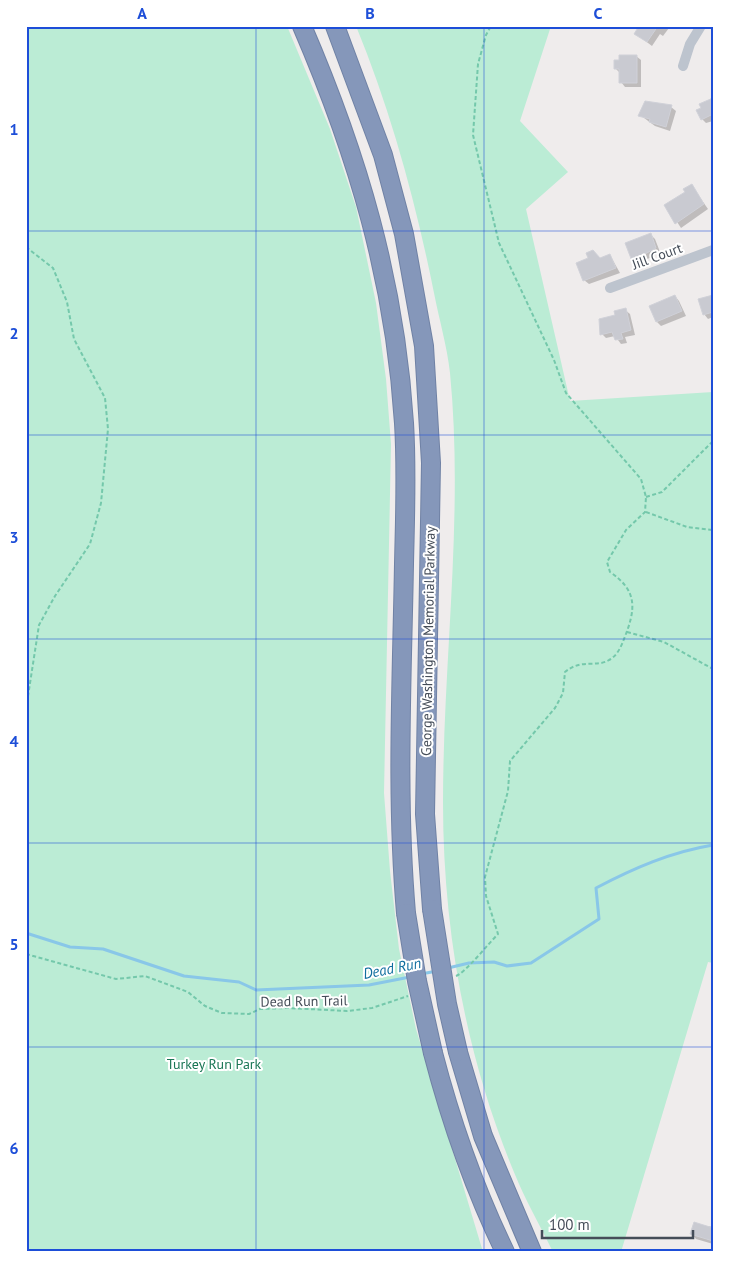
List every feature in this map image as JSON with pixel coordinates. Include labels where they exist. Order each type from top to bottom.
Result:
[{"type":"highway","name":"George Washington Memorial Parkway","points":[[302,26],[334,101],[353,157],[372,220],[390,302],[399,364],[406,463],[400,801],[406,913],[417,981],[433,1053],[460,1144],[485,1210]]},
{"type":"highway","name":"George Washington Memorial Parkway","points":[[335,26],[383,155],[404,234],[424,346],[431,463],[424,814],[432,909],[447,1004],[458,1052],[483,1136],[532,1252]]},
{"type":"highway","points":[[485,1210],[498,1252]]},
{"type":"highway","points":[[485,1210],[505,1252]]},
{"type":"street","points":[[684,66],[690,44],[700,26]]},
{"type":"street","name":"Jill Court","points":[[610,288],[713,250]]},
{"type":"path","points":[[453,978],[462,974],[486,945],[498,934],[486,896],[485,878],[508,791],[510,761],[555,708],[563,693],[565,672],[574,664],[608,661],[620,650],[633,617],[630,593],[622,580],[610,572],[607,562],[626,530],[645,512],[646,497],[641,479],[566,393],[550,352],[499,243],[473,135],[478,64],[486,35],[491,26]]},
{"type":"path","points":[[26,247],[53,268],[67,302],[74,339],[105,398],[108,429],[101,503],[90,544],[55,596],[39,625],[26,709]]},
{"type":"path","points":[[646,497],[662,492],[713,441]]},
{"type":"path","points":[[645,512],[687,527],[713,530]]},
{"type":"path","points":[[627,632],[664,642],[713,670]]},
{"type":"path","name":"Dead Run Trail","points":[[26,954],[116,979],[145,976],[188,992],[205,1006],[222,1013],[249,1014],[260,1009],[288,1008],[347,1011],[372,1008],[411,994]]},
{"type":"green space","name":"Turkey Run Park","points":[[26,26],[287,26],[330,129],[356,207],[376,303],[386,379],[391,444],[384,793],[399,949],[416,1029],[483,1252],[26,1252]]},
{"type":"green space","points":[[356,26],[551,26],[520,121],[568,172],[526,209],[570,401],[713,392],[713,963],[708,962],[621,1252],[553,1252],[523,1193],[501,1139],[472,1045],[453,949],[444,852],[444,749],[455,480],[450,373],[411,191],[369,58]]},
{"type":"building","points":[[639,26],[658,26],[647,42],[634,34]]},
{"type":"building","points":[[619,55],[637,55],[637,83],[619,83],[619,69],[614,69],[614,60],[619,60]]},
{"type":"building","points":[[713,98],[713,114],[701,120],[696,110],[701,108],[699,104]]},
{"type":"building","points":[[645,101],[672,105],[666,127],[649,122],[650,119],[638,116]]},
{"type":"building","points":[[692,184],[704,204],[675,224],[664,205],[685,192],[683,189]]},
{"type":"building","points":[[651,233],[656,248],[632,261],[625,243]]},
{"type":"building","points":[[593,250],[600,258],[610,254],[616,268],[583,281],[576,263],[588,258],[586,253]]},
{"type":"building","points":[[675,295],[682,311],[656,322],[649,306]]},
{"type":"building","points":[[713,295],[713,312],[703,315],[698,299]]},
{"type":"building","points":[[626,308],[631,330],[621,333],[623,339],[615,340],[612,332],[600,335],[599,319],[615,315],[614,311]]},
{"type":"building","points":[[694,1222],[713,1228],[713,1241],[690,1234]]},
{"type":"waterway","name":"Dead Run","points":[[448,968],[469,963],[494,962],[507,966],[531,963],[599,919],[596,888],[653,862],[682,852],[713,845]]},
{"type":"waterway","name":"Dead Run","points":[[26,933],[70,947],[103,949],[184,976],[239,982],[256,990],[369,985],[410,977]]},
{"type":"waterway","name":"Dead Run","points":[[421,974],[437,971]]}]
